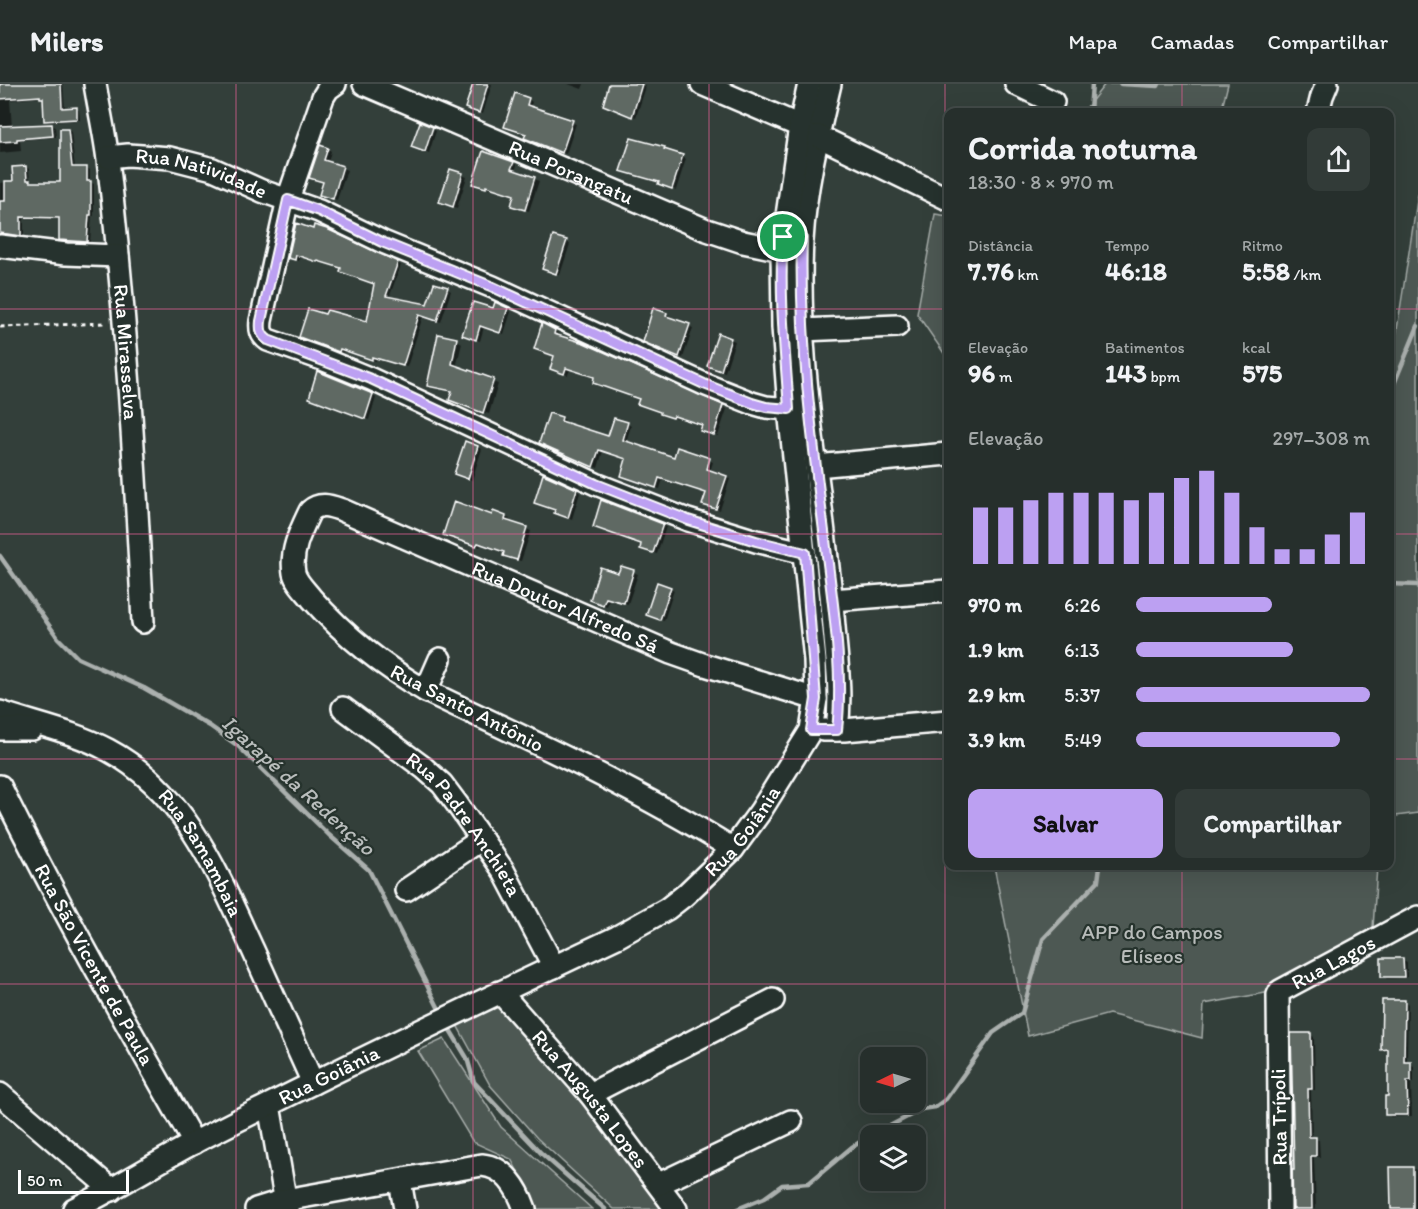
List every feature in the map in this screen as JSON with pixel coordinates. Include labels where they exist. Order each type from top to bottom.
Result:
[{"type":"street","name":"Rua Mirasselva","points":[[95,84],[108,157],[118,256],[135,456],[142,621]]},
{"type":"street","points":[[335,84],[328,89],[324,97],[288,200],[261,321],[261,333],[268,340],[371,379],[596,484],[688,520],[745,538],[805,553]]},
{"type":"street","name":"Rua Porangatu","points":[[364,84],[704,229],[743,242],[789,242]]},
{"type":"street","points":[[702,84],[809,131],[944,198]]},
{"type":"street","name":"Rua Goiânia","points":[[74,1209],[194,1143],[616,937],[674,904],[733,849],[771,796],[811,730],[816,699],[805,553],[789,409],[783,327],[789,242],[809,131],[809,84]]},
{"type":"street","points":[[809,131],[830,84]]},
{"type":"street","points":[[1016,84],[1055,100]]},
{"type":"street","name":"Rua Natividade","points":[[108,157],[150,156],[192,162],[213,169],[262,191],[319,211],[382,242],[493,287],[704,384],[752,403],[789,409]]},
{"type":"street","points":[[789,242],[802,330],[832,600],[840,697],[837,730]]},
{"type":"street","points":[[0,246],[66,254],[118,256]]},
{"type":"street","points":[[802,330],[897,326]]},
{"type":"street","points":[[816,466],[944,454]]},
{"type":"street","name":"Rua Santo Antônio","points":[[320,505],[310,511],[296,543],[293,562],[297,579],[339,628],[369,655],[394,673],[426,691],[644,797],[733,849]]},
{"type":"street","name":"Rua Doutor Alfredo Sá","points":[[320,505],[342,510],[672,653],[816,699]]},
{"type":"street","points":[[832,600],[944,591]]},
{"type":"street","points":[[426,691],[440,660]]},
{"type":"street","name":"Rua Padre Anchieta","points":[[343,708],[442,784],[503,870],[554,967]]},
{"type":"street","name":"Rua Samambaia","points":[[0,712],[95,744],[122,759],[149,780],[187,820],[216,869],[313,1083]]},
{"type":"street","points":[[811,730],[944,721]]},
{"type":"street","points":[[0,729],[54,729]]},
{"type":"street","name":"Rua São Vicente de Paula","points":[[0,786],[32,852],[111,998],[194,1143]]},
{"type":"street","points":[[406,890],[482,839]]},
{"type":"street","name":"Rua Lagos","points":[[1278,1026],[1277,1000],[1280,991],[1418,917]]},
{"type":"street","name":"Rua Augusta Lopes","points":[[500,992],[590,1094],[676,1209]]},
{"type":"street","points":[[590,1094],[773,1000]]},
{"type":"street","name":"Rua Trípoli","points":[[1278,1026],[1280,1209]]},
{"type":"street","points":[[0,1094],[112,1190]]},
{"type":"street","points":[[269,1105],[286,1204]]},
{"type":"street","points":[[659,1184],[791,1121]]},
{"type":"street","points":[[256,1209],[482,1165],[495,1167],[512,1183],[525,1209]]},
{"type":"street","points":[[400,1181],[405,1209]]},
{"type":"path","points":[[0,327],[123,323]]},
{"type":"green space","points":[[1105,84],[1228,84],[1222,108],[1086,108]]},
{"type":"green space","points":[[1418,194],[1418,813],[1394,816],[1394,349]]},
{"type":"green space","points":[[935,214],[944,215],[944,353],[917,314]]},
{"type":"green space","name":"APP do Campos Elíseos","points":[[995,870],[1377,870],[1373,928],[1265,993],[1204,1004],[1202,1038],[1109,1014],[1028,1036]]},
{"type":"green space","points":[[500,1005],[587,1104],[669,1209],[614,1209],[537,1138],[490,1085],[457,1025]]},
{"type":"green space","points":[[444,1039],[501,1127],[592,1209],[532,1209],[529,1192],[511,1159],[473,1142],[418,1051]]},
{"type":"building","points":[[0,84],[61,84],[62,108],[77,107],[77,119],[44,121],[43,98],[40,96],[0,99]]},
{"type":"building","points":[[473,84],[488,84],[479,113],[465,108]]},
{"type":"building","points":[[609,84],[642,84],[632,117],[603,105]]},
{"type":"building","points":[[515,93],[529,98],[527,105],[573,120],[562,153],[524,138],[526,134],[504,127]]},
{"type":"building","points":[[420,122],[433,127],[425,152],[411,147]]},
{"type":"building","points":[[52,124],[53,136],[0,142],[0,126]]},
{"type":"building","points":[[60,129],[68,129],[72,167],[87,167],[87,181],[91,181],[91,215],[89,215],[87,242],[59,240],[59,218],[21,217],[21,236],[0,233],[0,201],[5,201],[5,181],[13,181],[12,167],[26,166],[27,180],[30,182],[60,182]]},
{"type":"building","points":[[631,138],[665,147],[664,149],[683,155],[672,189],[658,184],[659,182],[620,171]]},
{"type":"building","points":[[320,145],[328,148],[324,160],[343,166],[333,199],[319,195],[323,182],[309,178]]},
{"type":"building","points":[[483,151],[514,162],[511,169],[535,177],[525,210],[511,206],[514,195],[472,184]]},
{"type":"building","points":[[450,169],[463,173],[453,207],[439,202]]},
{"type":"building","points":[[296,223],[313,229],[314,225],[327,229],[398,262],[386,296],[427,304],[434,283],[448,287],[437,321],[419,315],[403,366],[372,357],[372,360],[340,349],[339,352],[299,337],[308,309],[325,314],[327,310],[367,321],[374,284],[340,272],[341,268],[318,261],[296,255],[295,260],[288,258]]},
{"type":"building","points":[[553,236],[567,240],[556,274],[542,269]]},
{"type":"building","points":[[473,302],[493,308],[495,302],[508,308],[500,333],[480,326],[476,340],[462,335]]},
{"type":"building","points":[[653,308],[667,313],[666,316],[690,324],[679,357],[643,342]]},
{"type":"building","points":[[542,323],[555,330],[554,334],[584,343],[723,405],[714,435],[700,431],[702,425],[660,414],[660,412],[637,404],[639,399],[593,383],[594,377],[566,368],[564,374],[550,369],[554,356],[534,349]]},
{"type":"building","points":[[718,333],[731,338],[721,371],[707,366]]},
{"type":"building","points":[[438,334],[457,338],[452,364],[494,379],[483,413],[449,400],[452,391],[427,386]]},
{"type":"building","points":[[317,371],[373,394],[365,419],[309,398]]},
{"type":"building","points":[[549,413],[562,417],[561,421],[608,436],[614,418],[628,422],[623,440],[674,457],[677,447],[710,458],[707,469],[727,476],[716,509],[702,505],[706,493],[659,478],[656,488],[621,476],[626,459],[599,450],[593,467],[539,443]]},
{"type":"building","points":[[465,441],[478,446],[468,479],[454,474]]},
{"type":"building","points":[[543,474],[577,489],[568,518],[554,513],[555,510],[534,503]]},
{"type":"building","points":[[601,500],[663,524],[653,553],[640,549],[641,544],[593,527]]},
{"type":"building","points":[[454,501],[492,515],[493,511],[506,516],[505,520],[527,527],[517,560],[503,556],[504,552],[478,543],[476,546],[443,535]]},
{"type":"building","points":[[621,566],[634,570],[624,603],[606,598],[603,605],[590,600],[600,567],[618,573]]},
{"type":"building","points":[[657,582],[671,587],[660,620],[646,615]]},
{"type":"building","points":[[1381,958],[1403,958],[1404,977],[1381,977]]},
{"type":"building","points":[[1382,1000],[1405,1000],[1404,1062],[1411,1062],[1411,1081],[1407,1081],[1408,1115],[1385,1115],[1385,1096],[1388,1096],[1388,1049],[1381,1050]]},
{"type":"building","points":[[1291,1033],[1311,1033],[1312,1089],[1308,1089],[1309,1137],[1316,1137],[1316,1156],[1311,1156],[1312,1209],[1293,1209]]},
{"type":"building","points":[[1390,1167],[1413,1167],[1413,1209],[1391,1209]]},
{"type":"waterway","points":[[1090,108],[1092,84]]},
{"type":"waterway","points":[[1121,84],[1158,86],[1159,84]]},
{"type":"waterway","points":[[1394,384],[1418,326]]},
{"type":"waterway","name":"Igarapé da Redenção","points":[[0,556],[58,638],[78,658],[144,688],[210,726],[238,746],[329,835],[369,870],[442,1015]]},
{"type":"waterway","points":[[1394,584],[1418,585]]},
{"type":"waterway","points":[[892,1125],[922,1109],[935,1107],[946,1099],[993,1033],[1022,1013],[1043,939],[1098,881],[1099,870]]},
{"type":"waterway","name":"Igarapé da Redenção","points":[[447,1025],[467,1058],[474,1082],[541,1153],[605,1209]]},
{"type":"waterway","points":[[737,1209],[764,1198],[782,1185],[809,1183],[860,1142]]},
{"type":"route","points":[[288,200],[319,211],[382,242],[493,287],[704,384],[752,403],[789,409],[783,327],[783,237],[802,238],[802,330],[832,600],[840,697],[837,730],[811,730],[816,699],[815,660],[805,553],[722,532],[596,484],[371,379],[268,340],[261,333],[266,293],[288,200]]}]
